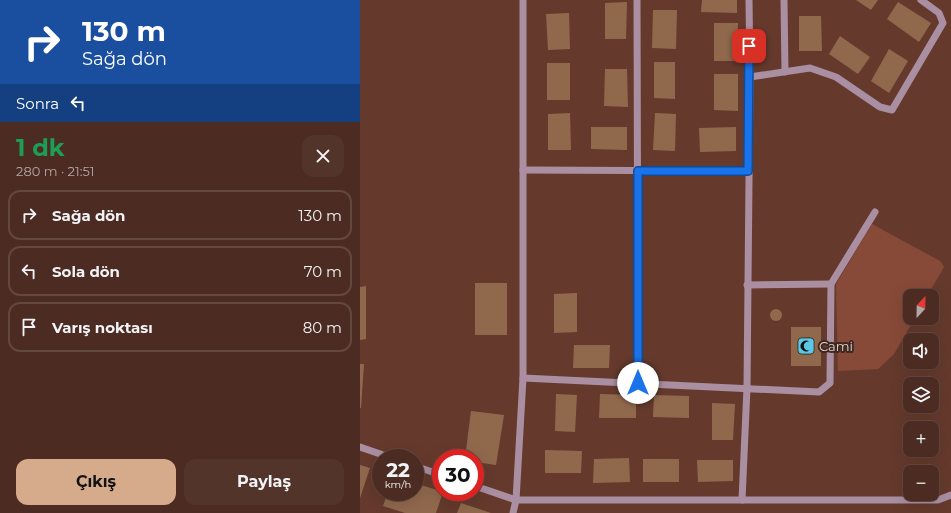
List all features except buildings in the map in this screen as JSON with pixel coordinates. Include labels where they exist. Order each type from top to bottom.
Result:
[{"type":"street","points":[[513,513],[516,500],[523,378],[522,0]]},
{"type":"street","points":[[637,0],[638,383]]},
{"type":"street","points":[[742,500],[747,388],[750,77],[749,0]]},
{"type":"street","points":[[784,0],[785,72]]},
{"type":"street","points":[[750,77],[810,68],[836,77],[880,108],[892,110],[943,23],[939,13],[921,0]]},
{"type":"street","points":[[523,170],[748,171]]},
{"type":"street","points":[[523,378],[819,392],[830,383],[830,284],[875,212]]},
{"type":"street","points":[[748,285],[830,284]]},
{"type":"street","points":[[360,447],[372,451]]},
{"type":"street","points":[[484,489],[516,500],[938,500],[951,495]]},
{"type":"shaded area","points":[[872,224],[940,261],[944,267],[931,289],[903,289],[903,325],[911,325],[906,333],[903,333],[903,339],[894,354],[878,369],[838,371],[836,284]]},
{"type":"place","name":"Cami","points":[[806,346]]},
{"type":"route","points":[[638,383],[638,171],[748,171],[750,77],[749,46]]}]
